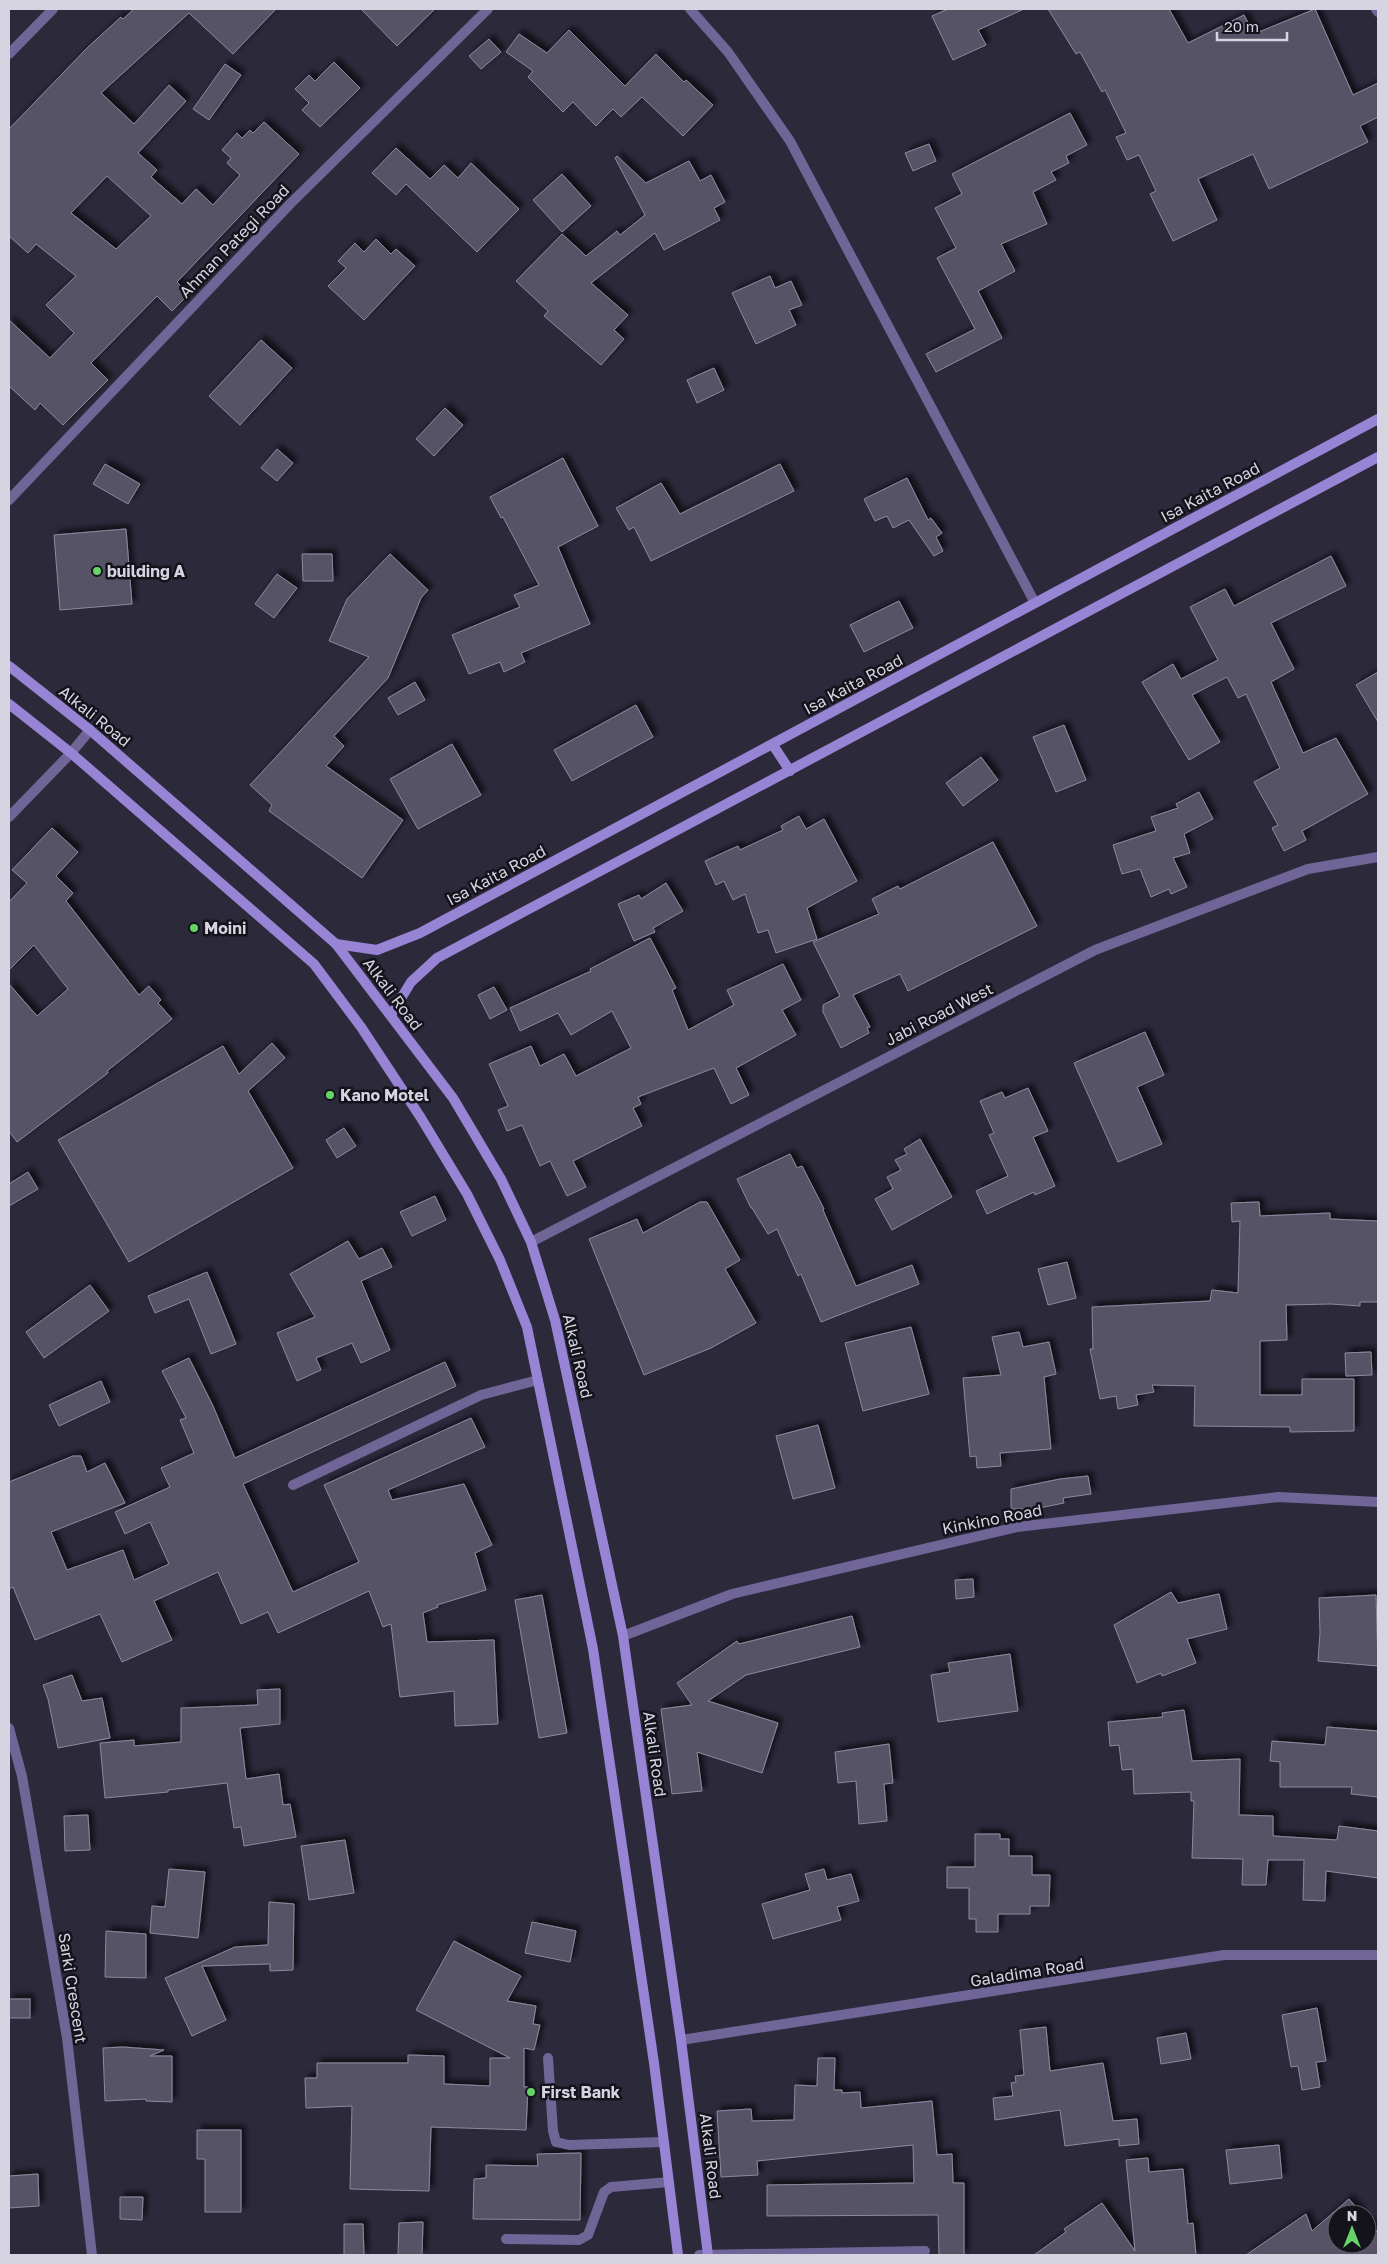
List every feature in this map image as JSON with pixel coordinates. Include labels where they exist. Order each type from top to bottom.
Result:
[{"type":"main road","name":"Isa Kaita Road","points":[[336,944],[377,950],[420,933],[1378,419]]},
{"type":"main road","points":[[391,1015],[411,982],[438,958],[1378,457]]},
{"type":"main road","name":"Alkali Road","points":[[9,666],[90,730],[336,944],[453,1098],[500,1179],[531,1242],[555,1320],[622,1636],[682,2040],[708,2255]]},
{"type":"main road","points":[[9,704],[71,753],[314,964],[361,1026],[421,1118],[467,1194],[492,1244],[527,1327],[593,1649],[664,2142],[678,2255]]},
{"type":"main road","points":[[773,745],[790,771]]},
{"type":"street","points":[[9,54],[52,9]]},
{"type":"street","name":"Ahman Pategi Road","points":[[9,500],[291,203],[488,9]]},
{"type":"street","points":[[690,9],[728,52],[790,141],[1035,603]]},
{"type":"street","points":[[9,816],[71,753],[90,730]]},
{"type":"street","name":"Jabi Road West","points":[[531,1242],[1095,950],[1308,869],[1378,857]]},
{"type":"street","points":[[293,1485],[481,1395],[538,1380]]},
{"type":"street","name":"Kinkino Road","points":[[622,1636],[732,1594],[1017,1527],[1278,1497],[1378,1502]]},
{"type":"street","name":"Sarki Crescent","points":[[9,1728],[22,1776],[67,2038],[92,2255]]},
{"type":"street","name":"Galadima Road","points":[[682,2040],[1224,1955],[1378,1955]]},
{"type":"street","points":[[548,2058],[553,2130],[556,2142],[569,2145],[664,2142]]},
{"type":"street","points":[[506,2239],[579,2240],[588,2235],[604,2192],[611,2187],[669,2182]]},
{"type":"street","points":[[699,2255],[925,2251]]},
{"type":"building","points":[[134,9],[276,9],[233,54],[189,13],[101,93],[134,124],[169,85],[186,101],[138,153],[157,170],[151,177],[182,204],[196,189],[213,205],[240,175],[227,163],[231,158],[222,150],[237,133],[242,138],[250,130],[253,133],[264,122],[299,154],[177,282],[189,294],[172,311],[157,296],[91,363],[108,380],[63,425],[40,403],[35,410],[9,386],[9,320],[50,358],[74,333],[46,305],[76,276],[36,244],[28,253],[9,236],[9,129],[88,47],[121,17],[123,19]],"holes":[[[107,176],[151,216],[116,249],[71,213]]]},
{"type":"building","points":[[361,9],[435,9],[397,46]]},
{"type":"building","points":[[948,9],[1024,9],[978,30],[986,45],[953,60],[932,16]]},
{"type":"building","points":[[1048,9],[1169,9],[1188,43],[1244,15],[1254,34],[1315,9],[1353,95],[1378,83],[1378,117],[1360,126],[1368,142],[1269,189],[1253,154],[1198,179],[1217,220],[1173,241],[1150,194],[1156,191],[1139,155],[1127,160],[1116,137],[1126,133],[1105,90],[1102,92],[1080,52],[1076,54]]},
{"type":"building","points":[[569,30],[625,86],[656,54],[684,82],[686,80],[713,105],[683,136],[642,97],[621,117],[613,109],[596,126],[573,102],[563,112],[528,77],[533,71],[506,52],[519,34],[547,53]]},
{"type":"building","points":[[489,39],[501,52],[481,69],[469,56]]},
{"type":"building","points":[[334,62],[360,88],[320,127],[302,110],[309,103],[295,89],[309,75],[315,81]]},
{"type":"building","points":[[225,64],[241,75],[209,120],[193,109]]},
{"type":"building","points":[[1070,113],[1087,145],[1066,156],[1069,163],[1051,172],[1056,180],[1033,192],[1047,224],[1001,244],[1015,271],[978,291],[1002,338],[936,372],[926,354],[975,329],[937,258],[956,248],[935,208],[962,194],[952,174]]},
{"type":"building","points":[[929,144],[936,161],[913,171],[905,153]]},
{"type":"building","points":[[396,148],[430,179],[444,165],[458,178],[471,163],[519,209],[477,252],[406,184],[396,195],[372,173]]},
{"type":"building","points":[[617,156],[646,183],[689,161],[700,181],[711,175],[725,202],[714,208],[720,220],[664,250],[655,233],[591,283],[628,315],[614,330],[624,339],[601,365],[544,316],[548,311],[516,281],[562,234],[586,256],[617,231],[620,235],[645,215],[615,158]]},
{"type":"building","points":[[562,174],[591,206],[562,232],[533,200]]},
{"type":"building","points":[[376,239],[391,254],[396,249],[415,266],[364,320],[328,286],[346,268],[338,261],[355,243],[364,252]]},
{"type":"building","points":[[770,276],[775,288],[791,281],[802,305],[789,310],[796,325],[756,344],[732,293]]},
{"type":"building","points":[[261,340],[292,368],[240,425],[209,396]]},
{"type":"building","points":[[714,368],[724,390],[697,403],[687,380]]},
{"type":"building","points":[[445,408],[463,425],[434,456],[416,439]]},
{"type":"building","points":[[277,449],[293,463],[277,481],[261,468]]},
{"type":"building","points":[[563,458],[598,526],[558,547],[590,624],[521,653],[525,662],[504,672],[500,662],[469,674],[452,635],[520,607],[514,595],[539,585],[503,517],[501,518],[490,497]]},
{"type":"building","points":[[105,464],[140,484],[128,504],[93,484]]},
{"type":"building","points":[[780,464],[794,491],[651,561],[634,527],[629,530],[616,508],[661,483],[680,514]]},
{"type":"building","points":[[907,478],[928,520],[931,518],[942,533],[936,537],[943,551],[934,556],[909,520],[893,528],[887,516],[875,521],[864,499]]},
{"type":"building","name":"building A","points":[[126,529],[132,604],[60,610],[54,535]]},
{"type":"building","points":[[302,554],[332,554],[333,581],[303,581]]},
{"type":"building","points":[[390,554],[428,590],[421,598],[388,678],[334,736],[344,746],[326,766],[403,820],[362,878],[269,811],[272,805],[250,785],[369,657],[329,641],[347,599]]},
{"type":"building","points":[[1331,556],[1346,586],[1271,623],[1294,669],[1271,682],[1303,753],[1336,738],[1368,794],[1302,831],[1306,840],[1284,851],[1272,828],[1278,825],[1254,782],[1280,768],[1246,694],[1238,698],[1227,677],[1192,695],[1220,742],[1189,760],[1142,682],[1173,664],[1181,679],[1218,660],[1190,607],[1225,589],[1234,606]]},
{"type":"building","points":[[277,574],[297,588],[274,618],[255,604]]},
{"type":"building","points":[[899,601],[913,628],[864,652],[850,625]]},
{"type":"building","points":[[1378,672],[1378,722],[1356,685]]},
{"type":"building","points":[[415,682],[425,700],[398,715],[388,698]]},
{"type":"building","points":[[636,705],[653,737],[572,781],[554,750]]},
{"type":"building","points":[[1064,725],[1086,780],[1056,792],[1033,737]]},
{"type":"building","points":[[452,744],[481,795],[418,829],[390,779]]},
{"type":"building","points":[[981,757],[998,780],[963,806],[946,783]]},
{"type":"building","points":[[1199,792],[1213,819],[1184,834],[1190,853],[1173,858],[1187,887],[1171,894],[1169,889],[1151,897],[1140,869],[1122,874],[1113,845],[1156,831],[1151,817],[1178,808],[1176,804]]},
{"type":"building","points":[[799,816],[806,829],[824,819],[857,881],[807,908],[817,939],[776,953],[768,930],[758,933],[745,894],[733,900],[724,881],[716,885],[705,861],[738,846],[740,850],[783,830],[781,826]]},
{"type":"building","points":[[52,828],[78,852],[56,876],[73,893],[66,901],[139,995],[149,986],[161,1000],[158,1003],[172,1019],[107,1071],[108,1073],[17,1142],[9,1131],[9,984],[37,1016],[68,989],[34,945],[9,970],[9,902],[27,883],[12,870]]},
{"type":"building","points":[[993,842],[1037,926],[908,991],[900,974],[853,995],[870,1027],[867,1028],[869,1033],[841,1048],[823,1012],[823,1005],[840,996],[813,942],[879,914],[872,899],[898,886],[900,889]]},
{"type":"building","points":[[666,883],[683,911],[653,928],[655,932],[634,941],[618,904],[639,895],[641,899]]},
{"type":"building","points":[[650,938],[676,988],[672,990],[688,1030],[734,1005],[727,990],[783,964],[801,1000],[782,1010],[796,1035],[736,1068],[749,1095],[731,1104],[714,1068],[638,1097],[641,1104],[633,1108],[642,1126],[573,1161],[586,1187],[567,1196],[550,1161],[540,1166],[522,1125],[507,1131],[498,1110],[508,1106],[489,1064],[531,1046],[540,1066],[564,1054],[576,1076],[631,1048],[612,1011],[571,1035],[558,1013],[520,1031],[510,1008],[591,971],[590,969]]},
{"type":"building","points":[[494,987],[507,1010],[490,1019],[478,995]]},
{"type":"building","points":[[1145,1032],[1164,1075],[1137,1087],[1162,1144],[1118,1162],[1074,1063]]},
{"type":"building","points":[[272,1043],[285,1058],[248,1091],[293,1168],[129,1262],[58,1140],[223,1046],[239,1074]]},
{"type":"building","points":[[1028,1088],[1048,1131],[1033,1137],[1055,1186],[1035,1195],[1034,1192],[987,1214],[976,1191],[1008,1176],[989,1135],[994,1133],[980,1101],[1002,1092],[1005,1098]]},
{"type":"building","points":[[344,1128],[356,1146],[337,1158],[326,1140]]},
{"type":"building","points":[[920,1139],[952,1197],[892,1230],[875,1199],[893,1189],[887,1177],[901,1170],[895,1160],[907,1154],[904,1149]]},
{"type":"building","points":[[790,1154],[797,1168],[802,1166],[824,1209],[856,1286],[912,1265],[919,1284],[821,1322],[801,1274],[798,1276],[777,1229],[768,1234],[751,1208],[737,1179]]},
{"type":"building","points":[[28,1172],[38,1189],[9,1206],[9,1184]]},
{"type":"building","points":[[435,1196],[446,1220],[412,1236],[400,1212]]},
{"type":"building","points":[[700,1202],[707,1202],[740,1260],[725,1269],[756,1323],[711,1348],[644,1375],[589,1239],[637,1219],[643,1233]]},
{"type":"building","points":[[1259,1202],[1260,1216],[1330,1213],[1330,1219],[1378,1221],[1378,1302],[1360,1302],[1360,1306],[1331,1304],[1286,1305],[1287,1340],[1260,1341],[1260,1395],[1302,1395],[1302,1379],[1354,1379],[1354,1431],[1290,1432],[1290,1427],[1194,1426],[1195,1386],[1152,1385],[1154,1392],[1136,1395],[1138,1405],[1118,1409],[1116,1396],[1100,1399],[1090,1349],[1093,1349],[1092,1307],[1210,1301],[1212,1290],[1238,1293],[1240,1221],[1232,1222],[1231,1203]]},
{"type":"building","points":[[348,1241],[359,1259],[382,1248],[392,1267],[361,1281],[390,1350],[361,1363],[352,1343],[316,1358],[321,1370],[297,1381],[277,1333],[315,1317],[290,1274]]},
{"type":"building","points":[[1067,1262],[1076,1298],[1048,1305],[1038,1269]]},
{"type":"building","points":[[207,1272],[236,1344],[211,1354],[189,1299],[155,1313],[148,1296]]},
{"type":"building","points":[[90,1285],[109,1311],[44,1358],[26,1332]]},
{"type":"building","points":[[911,1327],[929,1394],[863,1411],[845,1343]]},
{"type":"building","points":[[1019,1332],[1023,1347],[1049,1342],[1056,1374],[1044,1377],[1051,1449],[1000,1453],[1001,1466],[977,1468],[976,1456],[970,1457],[963,1378],[1001,1375],[992,1337]]},
{"type":"building","points":[[1371,1352],[1372,1375],[1346,1376],[1345,1353]]},
{"type":"building","points":[[189,1358],[213,1406],[235,1458],[445,1362],[456,1386],[243,1484],[293,1592],[359,1562],[324,1485],[471,1418],[485,1447],[388,1490],[392,1500],[464,1484],[492,1545],[475,1553],[486,1590],[437,1605],[438,1607],[423,1613],[427,1642],[494,1640],[498,1724],[455,1726],[454,1691],[400,1697],[391,1624],[383,1627],[369,1591],[278,1633],[268,1612],[241,1624],[218,1572],[154,1601],[172,1640],[122,1662],[100,1614],[35,1640],[13,1587],[9,1589],[9,1482],[73,1456],[81,1456],[87,1472],[105,1463],[125,1503],[51,1532],[67,1570],[123,1550],[134,1580],[169,1564],[150,1522],[125,1534],[115,1512],[170,1487],[161,1468],[194,1453],[180,1420],[186,1418],[162,1371]]},
{"type":"building","points":[[101,1381],[110,1402],[59,1426],[49,1405]]},
{"type":"building","points":[[818,1425],[835,1488],[793,1499],[776,1436]]},
{"type":"building","points":[[1088,1476],[1091,1494],[1063,1498],[1064,1503],[1034,1509],[1011,1509],[1011,1489],[1060,1479]]},
{"type":"building","points":[[973,1579],[974,1597],[956,1599],[955,1580]]},
{"type":"building","points":[[1171,1592],[1178,1603],[1219,1594],[1227,1629],[1187,1639],[1196,1663],[1162,1676],[1161,1673],[1137,1683],[1114,1625]]},
{"type":"building","points":[[542,1595],[567,1733],[539,1738],[515,1600]]},
{"type":"building","points":[[1376,1595],[1378,1666],[1318,1661],[1320,1633],[1319,1598]]},
{"type":"building","points":[[852,1616],[860,1647],[746,1675],[708,1701],[778,1723],[762,1773],[697,1752],[702,1791],[672,1794],[661,1709],[692,1705],[677,1683],[737,1641],[739,1644]]},
{"type":"building","points":[[1010,1654],[1018,1711],[938,1722],[931,1675],[950,1672],[948,1663]]},
{"type":"building","points":[[72,1675],[82,1701],[102,1698],[110,1738],[58,1748],[48,1699],[43,1685]]},
{"type":"building","points":[[280,1689],[280,1724],[240,1728],[246,1779],[279,1774],[283,1805],[290,1804],[296,1837],[244,1846],[241,1827],[234,1828],[227,1783],[168,1790],[168,1792],[105,1798],[100,1743],[134,1740],[134,1746],[181,1742],[181,1708],[258,1705],[257,1690]]},
{"type":"building","points":[[1184,1710],[1192,1761],[1240,1759],[1239,1815],[1273,1816],[1273,1836],[1337,1840],[1339,1826],[1378,1831],[1378,1878],[1326,1871],[1325,1901],[1303,1900],[1304,1860],[1268,1860],[1266,1885],[1242,1885],[1243,1859],[1192,1858],[1194,1801],[1191,1801],[1191,1792],[1134,1794],[1133,1769],[1122,1770],[1119,1745],[1110,1746],[1108,1722],[1163,1717],[1162,1713]]},
{"type":"building","points":[[1327,1727],[1378,1731],[1378,1797],[1351,1794],[1352,1787],[1280,1787],[1280,1762],[1270,1761],[1272,1741],[1325,1745]]},
{"type":"building","points":[[889,1744],[893,1783],[884,1784],[887,1821],[859,1824],[856,1781],[838,1783],[835,1752]]},
{"type":"building","points":[[88,1815],[90,1850],[65,1851],[64,1816]]},
{"type":"building","points":[[975,1834],[1000,1834],[1000,1839],[1009,1839],[1009,1856],[1032,1856],[1032,1875],[1050,1875],[1049,1906],[1030,1906],[1030,1914],[998,1914],[998,1932],[976,1932],[976,1919],[969,1919],[969,1888],[947,1888],[947,1867],[975,1867]]},
{"type":"building","points":[[345,1840],[354,1893],[309,1900],[301,1846]]},
{"type":"building","points":[[169,1869],[205,1872],[198,1938],[150,1933],[152,1906],[165,1907]]},
{"type":"building","points":[[824,1869],[827,1880],[851,1874],[859,1901],[837,1907],[841,1920],[773,1939],[762,1904],[810,1890],[805,1874]]},
{"type":"building","points":[[269,1902],[294,1904],[293,1970],[270,1971],[270,1964],[202,1966],[226,2020],[192,2036],[165,1978],[235,1947],[268,1945]]},
{"type":"building","points":[[532,1922],[576,1931],[570,1962],[525,1953]]},
{"type":"building","points":[[106,1931],[146,1934],[146,1978],[105,1977]]},
{"type":"building","points":[[454,1941],[521,1976],[507,2001],[536,2006],[533,2024],[540,2025],[534,2050],[524,2048],[524,2087],[528,2087],[526,2130],[431,2127],[429,2191],[350,2189],[352,2106],[306,2108],[305,2078],[317,2078],[317,2063],[408,2063],[408,2055],[444,2056],[444,2084],[490,2086],[490,2058],[510,2058],[416,2010]]},
{"type":"building","points":[[9,1999],[30,1999],[30,2018],[9,2018]]},
{"type":"building","points":[[1317,2008],[1326,2061],[1316,2062],[1320,2087],[1302,2090],[1298,2066],[1291,2067],[1282,2015]]},
{"type":"building","points":[[1046,2027],[1050,2071],[1103,2063],[1113,2121],[1137,2119],[1139,2144],[1119,2146],[1119,2139],[1065,2146],[1060,2110],[995,2120],[993,2098],[1013,2096],[1011,2083],[1016,2082],[1015,2076],[1024,2075],[1020,2030]]},
{"type":"building","points":[[1186,2033],[1191,2059],[1161,2064],[1157,2038]]},
{"type":"building","points":[[123,2047],[164,2050],[150,2056],[172,2056],[172,2102],[146,2101],[146,2099],[105,2101],[103,2048]]},
{"type":"building","points":[[818,2058],[835,2058],[834,2090],[842,2090],[842,2093],[860,2092],[861,2108],[932,2101],[937,2155],[952,2154],[953,2183],[964,2183],[964,2255],[939,2255],[938,2215],[767,2216],[767,2185],[914,2183],[913,2145],[757,2161],[758,2175],[721,2177],[717,2111],[751,2109],[752,2121],[794,2120],[795,2085],[817,2086]]},
{"type":"building","points":[[197,2130],[241,2130],[241,2212],[205,2212],[205,2159],[197,2159]]},
{"type":"building","points":[[1279,2145],[1282,2178],[1230,2184],[1226,2150]]},
{"type":"building","points":[[581,2153],[580,2220],[473,2219],[474,2179],[486,2178],[486,2165],[538,2166],[537,2154]]},
{"type":"building","points":[[1148,2158],[1149,2172],[1183,2169],[1188,2224],[1193,2223],[1196,2255],[1034,2255],[1066,2232],[1064,2229],[1102,2203],[1135,2251],[1126,2160]]},
{"type":"building","points":[[38,2174],[39,2206],[9,2208],[9,2176]]},
{"type":"building","points":[[120,2197],[143,2197],[142,2220],[120,2219]]},
{"type":"building","points":[[1349,2199],[1353,2204],[1343,2204]]},
{"type":"building","points":[[1306,2214],[1312,2231],[1327,2218],[1327,2254],[1377,2254],[1377,2232],[1378,2255],[1246,2255]]},
{"type":"building","points":[[423,2222],[422,2255],[398,2255],[399,2223]]},
{"type":"building","points":[[344,2224],[363,2224],[364,2255],[344,2255]]},
{"type":"place","name":"building A","points":[[97,571]]},
{"type":"place","name":"Moini","points":[[194,928]]},
{"type":"place","name":"Kano Motel","points":[[330,1095]]},
{"type":"place","name":"First Bank","points":[[531,2092]]}]
